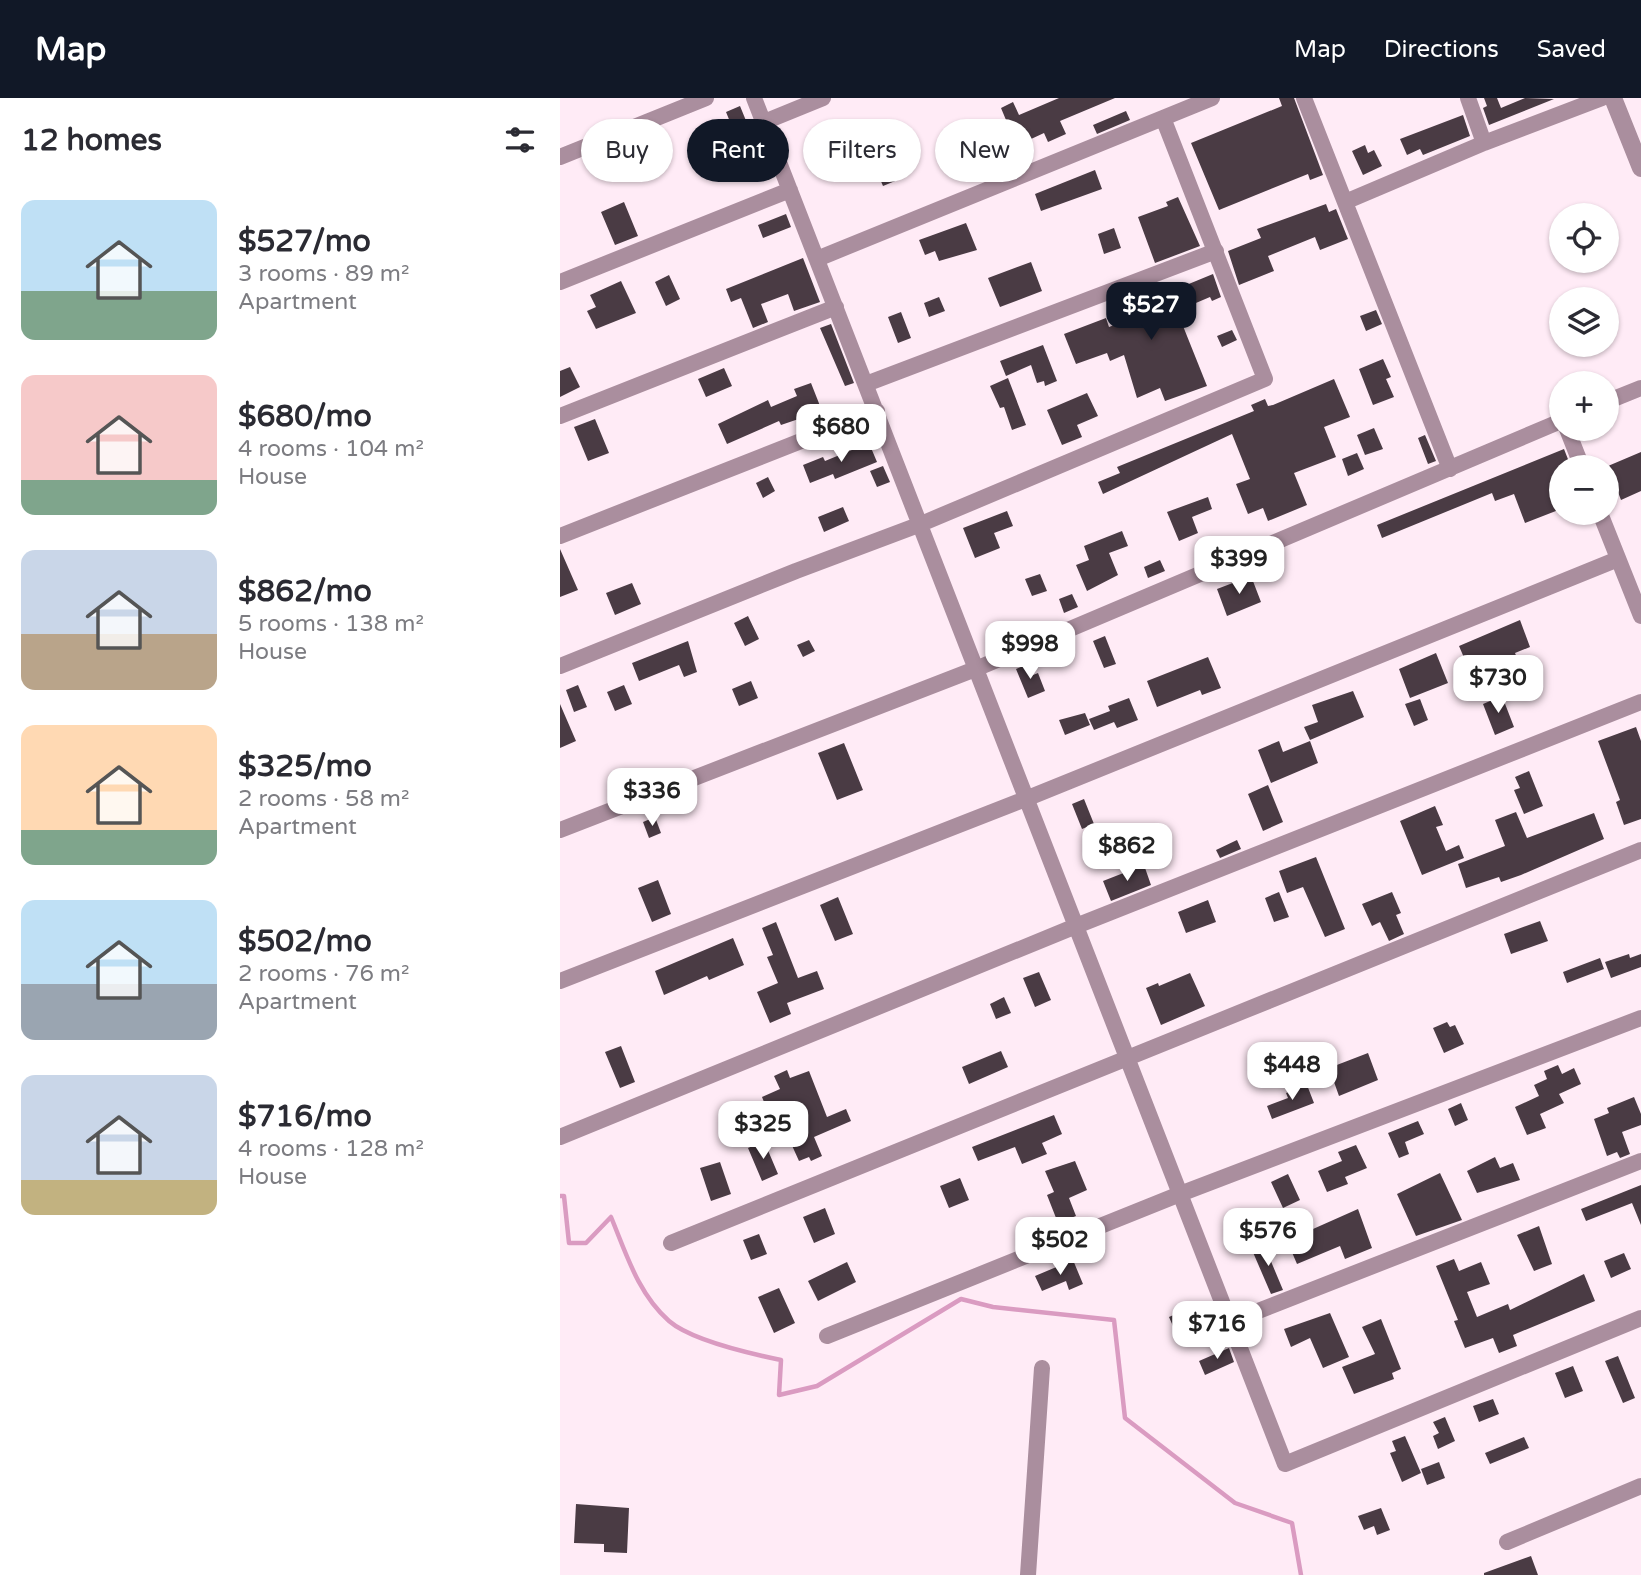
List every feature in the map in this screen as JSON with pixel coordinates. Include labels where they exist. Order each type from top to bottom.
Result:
[{"type":"street","points":[[560,158],[706,98]]},
{"type":"street","points":[[754,98],[763,119]]},
{"type":"street","points":[[771,119],[823,98]]},
{"type":"street","points":[[817,259],[1212,98]]},
{"type":"street","points":[[1304,98],[1450,469]]},
{"type":"street","points":[[1468,98],[1484,143]]},
{"type":"street","points":[[1346,202],[1484,143],[1602,98]]},
{"type":"street","points":[[1613,98],[1641,168]]},
{"type":"street","points":[[560,666],[921,524],[1265,379],[1163,118]]},
{"type":"street","points":[[787,182],[1285,1464],[1641,1318]]},
{"type":"street","points":[[560,282],[790,190]]},
{"type":"street","points":[[866,384],[1216,251]]},
{"type":"street","points":[[560,416],[836,307]]},
{"type":"street","points":[[1619,397],[1641,388]]},
{"type":"street","points":[[560,536],[877,411]]},
{"type":"street","points":[[560,830],[978,668],[1549,426]]},
{"type":"street","points":[[1605,525],[1641,617]]},
{"type":"street","points":[[560,981],[1028,798],[1618,559]]},
{"type":"street","points":[[560,1137],[1076,926],[1641,702]]},
{"type":"street","points":[[671,1243],[1641,850]]},
{"type":"street","points":[[827,1336],[1180,1194],[1641,1018]]},
{"type":"street","points":[[1230,1322],[1641,1161]]},
{"type":"street","points":[[1028,1575],[1042,1368]]},
{"type":"street","points":[[1507,1542],[1641,1486]]},
{"type":"building","points":[[1059,98],[1115,98],[1060,121],[1066,134],[1048,142],[1044,133],[1034,138],[1034,119],[1006,119],[1001,108],[1013,102],[1019,115]]},
{"type":"building","points":[[1279,98],[1294,98],[1323,175],[1310,180],[1308,174],[1219,210],[1191,143],[1282,106]]},
{"type":"building","points":[[1484,98],[1497,98],[1501,108],[1525,98],[1554,99],[1489,125],[1483,108],[1487,106]]},
{"type":"building","points":[[740,106],[745,119],[729,119],[726,112]]},
{"type":"building","points":[[1126,111],[1130,120],[1097,134],[1093,125]]},
{"type":"building","points":[[1463,115],[1470,136],[1423,155],[1420,149],[1407,155],[1400,139]]},
{"type":"building","points":[[1365,145],[1368,153],[1374,150],[1382,166],[1363,175],[1352,151]]},
{"type":"building","points":[[1095,170],[1102,189],[1041,211],[1035,194]]},
{"type":"building","points":[[1178,197],[1200,246],[1155,263],[1138,217],[1168,206],[1166,202]]},
{"type":"building","points":[[624,202],[638,236],[615,245],[601,212]]},
{"type":"building","points":[[1326,204],[1329,212],[1336,209],[1348,239],[1320,250],[1315,237],[1268,256],[1274,271],[1239,285],[1228,251],[1261,238],[1257,229]]},
{"type":"building","points":[[786,214],[791,227],[763,238],[758,225]]},
{"type":"building","points":[[966,223],[977,250],[939,261],[935,251],[925,255],[919,240]]},
{"type":"building","points":[[1114,228],[1121,248],[1104,254],[1098,234]]},
{"type":"building","points":[[803,258],[820,302],[794,311],[788,294],[761,304],[768,322],[753,328],[741,298],[731,302],[726,289]]},
{"type":"building","points":[[1031,262],[1042,291],[1000,307],[988,278]]},
{"type":"building","points":[[1213,274],[1221,297],[1212,301],[1210,297],[1177,311],[1207,386],[1165,401],[1160,388],[1137,398],[1124,355],[1110,361],[1107,353],[1076,364],[1064,334],[1106,318],[1109,327],[1132,318],[1128,309]]},
{"type":"building","points":[[669,275],[680,299],[666,306],[655,282]]},
{"type":"building","points":[[621,281],[636,313],[596,329],[587,311],[596,307],[590,295]]},
{"type":"building","points":[[939,297],[945,311],[929,317],[924,303]]},
{"type":"building","points":[[1376,310],[1382,324],[1366,331],[1360,316]]},
{"type":"building","points":[[901,312],[911,338],[898,343],[888,317]]},
{"type":"building","points":[[831,324],[854,383],[845,386],[820,328]]},
{"type":"building","points":[[1232,330],[1237,340],[1222,347],[1217,336]]},
{"type":"building","points":[[1043,345],[1057,381],[1045,386],[1044,381],[1037,383],[1031,365],[1006,376],[1000,361]]},
{"type":"building","points":[[1383,359],[1391,377],[1386,379],[1394,397],[1373,405],[1359,369]]},
{"type":"building","points":[[570,367],[580,387],[560,397],[560,371]]},
{"type":"building","points":[[724,368],[732,386],[706,397],[698,379]]},
{"type":"building","points":[[1008,378],[1026,425],[1012,430],[1004,407],[1000,408],[990,386]]},
{"type":"building","points":[[1334,379],[1350,417],[1324,427],[1336,457],[1294,473],[1307,505],[1268,521],[1263,508],[1248,514],[1236,484],[1250,479],[1232,434],[1103,494],[1098,482],[1120,473],[1117,467],[1254,411],[1251,405],[1265,399],[1268,406],[1273,405]]},
{"type":"building","points":[[811,383],[822,411],[781,425],[779,421],[727,444],[718,424],[768,400],[771,407],[797,396],[794,389]]},
{"type":"building","points":[[1087,393],[1098,416],[1077,425],[1082,437],[1062,445],[1047,410]]},
{"type":"building","points":[[595,419],[609,453],[588,461],[574,427]]},
{"type":"building","points":[[1374,428],[1383,449],[1365,455],[1357,435]]},
{"type":"building","points":[[1425,435],[1436,461],[1428,464],[1418,438]]},
{"type":"building","points":[[869,443],[877,462],[835,479],[833,474],[810,483],[803,465],[823,457],[825,461]]},
{"type":"building","points":[[1564,449],[1566,455],[1549,455]]},
{"type":"building","points":[[1641,452],[1641,491],[1621,500],[1619,495],[1619,461]]},
{"type":"building","points":[[1357,453],[1364,469],[1348,476],[1342,459]]},
{"type":"building","points":[[1549,455],[1549,514],[1525,523],[1514,494],[1495,501],[1492,493],[1382,538],[1377,525]]},
{"type":"building","points":[[883,466],[890,482],[877,487],[870,471]]},
{"type":"building","points":[[768,477],[775,491],[763,498],[756,483]]},
{"type":"building","points":[[1208,497],[1212,509],[1192,517],[1198,533],[1179,541],[1167,512]]},
{"type":"building","points":[[843,507],[849,521],[824,532],[818,517]]},
{"type":"building","points":[[1007,511],[1013,526],[994,533],[1000,548],[975,558],[963,528]]},
{"type":"building","points":[[1122,531],[1128,546],[1109,553],[1118,575],[1087,591],[1076,565],[1089,560],[1084,546]]},
{"type":"building","points":[[560,549],[578,590],[560,597]]},
{"type":"building","points":[[1160,560],[1165,571],[1148,578],[1144,567]]},
{"type":"building","points":[[1040,574],[1047,591],[1032,596],[1025,579]]},
{"type":"building","points":[[1251,576],[1261,602],[1227,616],[1217,589]]},
{"type":"building","points":[[632,583],[641,604],[615,615],[606,593]]},
{"type":"building","points":[[1072,594],[1078,607],[1064,613],[1059,599]]},
{"type":"building","points":[[748,616],[759,639],[745,646],[734,623]]},
{"type":"building","points":[[1520,620],[1530,647],[1515,653],[1526,679],[1506,688],[1497,664],[1471,674],[1459,646]]},
{"type":"building","points":[[1105,636],[1116,664],[1104,668],[1093,641]]},
{"type":"building","points":[[809,640],[815,651],[803,657],[797,645]]},
{"type":"building","points":[[688,641],[697,672],[684,677],[679,665],[639,681],[632,663]]},
{"type":"building","points":[[1436,653],[1448,683],[1410,698],[1399,669]]},
{"type":"building","points":[[1208,657],[1221,688],[1202,695],[1200,690],[1157,707],[1147,681]]},
{"type":"building","points":[[1028,664],[1033,675],[1038,673],[1045,691],[1028,698],[1016,669]]},
{"type":"building","points":[[751,681],[758,698],[739,706],[732,689]]},
{"type":"building","points":[[578,685],[587,707],[574,712],[566,690]]},
{"type":"building","points":[[624,685],[632,704],[615,711],[607,692]]},
{"type":"building","points":[[1353,691],[1364,717],[1310,740],[1304,727],[1318,722],[1312,705]]},
{"type":"building","points":[[1502,696],[1514,727],[1495,735],[1483,704]]},
{"type":"building","points":[[1129,698],[1138,720],[1117,728],[1114,722],[1094,730],[1089,719],[1110,711],[1108,706]]},
{"type":"building","points":[[1420,699],[1428,720],[1414,726],[1405,704]]},
{"type":"building","points":[[560,704],[576,741],[560,748]]},
{"type":"building","points":[[1085,713],[1090,725],[1065,735],[1059,720]]},
{"type":"building","points":[[1636,727],[1641,741],[1641,819],[1624,825],[1616,802],[1620,800],[1598,741]]},
{"type":"building","points":[[1279,741],[1283,752],[1310,741],[1318,763],[1271,783],[1258,750]]},
{"type":"building","points":[[844,743],[863,790],[837,800],[818,753]]},
{"type":"building","points":[[1529,771],[1543,806],[1524,814],[1514,790],[1520,788],[1515,777]]},
{"type":"building","points":[[1268,785],[1283,822],[1263,831],[1248,794]]},
{"type":"building","points":[[1084,799],[1094,824],[1082,829],[1072,804]]},
{"type":"building","points":[[1435,806],[1443,825],[1436,827],[1446,851],[1459,845],[1464,858],[1422,875],[1400,821]]},
{"type":"building","points":[[1516,812],[1527,838],[1594,813],[1604,839],[1521,875],[1501,882],[1499,877],[1466,888],[1458,864],[1505,846],[1495,820]]},
{"type":"building","points":[[655,817],[661,833],[649,838],[643,822]]},
{"type":"building","points":[[1237,840],[1241,849],[1220,858],[1216,850]]},
{"type":"building","points":[[1316,857],[1345,929],[1325,937],[1303,887],[1287,893],[1279,871]]},
{"type":"building","points":[[1144,865],[1151,885],[1111,901],[1103,881]]},
{"type":"building","points":[[658,880],[671,914],[652,922],[638,888]]},
{"type":"building","points":[[1279,892],[1289,917],[1274,922],[1265,898]]},
{"type":"building","points":[[1392,892],[1401,913],[1396,915],[1404,934],[1389,941],[1380,922],[1372,926],[1362,904]]},
{"type":"building","points":[[838,897],[853,934],[835,941],[820,905]]},
{"type":"building","points":[[1208,900],[1216,922],[1186,933],[1178,912]]},
{"type":"building","points":[[1540,921],[1548,941],[1511,954],[1504,934]]},
{"type":"building","points":[[776,922],[798,978],[817,971],[824,989],[787,1003],[791,1014],[770,1023],[757,992],[778,983],[767,957],[773,955],[762,928]]},
{"type":"building","points":[[733,938],[744,965],[709,980],[707,976],[664,995],[655,971]]},
{"type":"building","points":[[1629,954],[1630,958],[1641,954],[1641,967],[1611,978],[1605,962]]},
{"type":"building","points":[[1600,958],[1604,969],[1567,983],[1563,972]]},
{"type":"building","points":[[1039,972],[1051,1000],[1035,1007],[1023,978]]},
{"type":"building","points":[[1190,973],[1205,1006],[1161,1025],[1146,988],[1158,983],[1159,986]]},
{"type":"building","points":[[1004,997],[1011,1013],[996,1019],[990,1004]]},
{"type":"building","points":[[1447,1022],[1450,1027],[1455,1025],[1464,1044],[1444,1053],[1433,1028]]},
{"type":"building","points":[[621,1046],[635,1082],[620,1088],[605,1052]]},
{"type":"building","points":[[1268,1047],[1274,1064],[1260,1069],[1254,1052]]},
{"type":"building","points":[[1001,1051],[1008,1067],[969,1084],[962,1067]]},
{"type":"building","points":[[1368,1053],[1378,1080],[1339,1096],[1329,1068]]},
{"type":"building","points":[[1558,1065],[1562,1074],[1574,1068],[1581,1084],[1559,1094],[1564,1103],[1540,1114],[1546,1128],[1527,1135],[1515,1107],[1539,1096],[1534,1085],[1547,1079],[1544,1071]]},
{"type":"building","points":[[787,1070],[790,1078],[809,1071],[827,1117],[846,1109],[851,1121],[814,1137],[822,1156],[811,1161],[809,1157],[799,1161],[780,1119],[772,1122],[762,1097],[780,1089],[774,1076]]},
{"type":"building","points":[[1307,1085],[1314,1103],[1272,1119],[1267,1106],[1288,1098],[1286,1093]]},
{"type":"building","points":[[1634,1097],[1641,1114],[1641,1125],[1622,1132],[1630,1154],[1620,1158],[1617,1152],[1607,1156],[1594,1119],[1609,1113],[1607,1108]]},
{"type":"building","points":[[1461,1103],[1468,1120],[1455,1126],[1448,1109]]},
{"type":"building","points":[[1054,1115],[1062,1134],[1042,1143],[1047,1154],[1022,1164],[1015,1147],[978,1161],[972,1147]]},
{"type":"building","points":[[1418,1121],[1424,1134],[1405,1142],[1409,1154],[1399,1158],[1388,1133]]},
{"type":"building","points":[[764,1141],[778,1174],[762,1181],[748,1148]]},
{"type":"building","points":[[1356,1145],[1367,1168],[1345,1177],[1348,1184],[1327,1192],[1318,1171],[1342,1161],[1338,1152]]},
{"type":"building","points":[[1495,1157],[1500,1168],[1513,1163],[1520,1180],[1477,1193],[1467,1171]]},
{"type":"building","points":[[1075,1161],[1087,1190],[1069,1198],[1076,1216],[1058,1223],[1047,1195],[1054,1192],[1045,1171]]},
{"type":"building","points":[[720,1162],[731,1194],[711,1201],[700,1168]]},
{"type":"building","points":[[1440,1173],[1462,1220],[1416,1236],[1397,1194]]},
{"type":"building","points":[[1288,1174],[1300,1200],[1283,1208],[1271,1182]]},
{"type":"building","points":[[960,1178],[969,1200],[949,1208],[940,1186]]},
{"type":"building","points":[[1641,1185],[1641,1225],[1632,1203],[1586,1221],[1581,1209]]},
{"type":"building","points":[[825,1208],[835,1234],[814,1243],[803,1217]]},
{"type":"building","points":[[1358,1209],[1372,1248],[1345,1259],[1340,1246],[1297,1264],[1291,1250],[1297,1247],[1287,1223],[1298,1218],[1303,1230],[1312,1226],[1313,1229]]},
{"type":"building","points":[[1539,1226],[1552,1264],[1534,1271],[1517,1235]]},
{"type":"building","points":[[759,1234],[767,1254],[751,1260],[743,1240]]},
{"type":"building","points":[[1267,1244],[1283,1290],[1271,1294],[1252,1250]]},
{"type":"building","points":[[1624,1253],[1631,1269],[1611,1278],[1604,1261]]},
{"type":"building","points":[[1454,1259],[1459,1271],[1481,1262],[1490,1284],[1467,1292],[1477,1317],[1508,1304],[1510,1310],[1584,1274],[1595,1301],[1513,1335],[1517,1346],[1499,1353],[1493,1338],[1465,1348],[1454,1321],[1458,1320],[1436,1266]]},
{"type":"building","points":[[1073,1260],[1083,1284],[1069,1290],[1066,1281],[1042,1291],[1035,1276]]},
{"type":"building","points":[[847,1262],[856,1282],[818,1301],[808,1281]]},
{"type":"building","points":[[779,1288],[795,1323],[774,1333],[758,1297]]},
{"type":"building","points":[[1187,1309],[1197,1333],[1179,1340],[1169,1317]]},
{"type":"building","points":[[1330,1313],[1349,1357],[1323,1368],[1310,1338],[1291,1347],[1284,1329]]},
{"type":"building","points":[[1381,1319],[1401,1369],[1392,1373],[1394,1379],[1354,1394],[1342,1367],[1375,1354],[1362,1327]]},
{"type":"building","points":[[1229,1348],[1234,1362],[1205,1375],[1199,1361]]},
{"type":"building","points":[[1618,1356],[1635,1398],[1623,1403],[1605,1361]]},
{"type":"building","points":[[1573,1366],[1583,1391],[1565,1398],[1555,1373]]},
{"type":"building","points":[[1493,1399],[1499,1414],[1479,1422],[1473,1406]]},
{"type":"building","points":[[1445,1417],[1455,1441],[1438,1449],[1433,1436],[1439,1433],[1433,1422]]},
{"type":"building","points":[[1405,1436],[1421,1473],[1402,1482],[1390,1453],[1396,1451],[1392,1441]]},
{"type":"building","points":[[1524,1437],[1529,1448],[1490,1464],[1485,1453]]},
{"type":"building","points":[[1439,1462],[1445,1478],[1427,1485],[1421,1469]]},
{"type":"building","points":[[576,1504],[629,1508],[627,1553],[604,1552],[604,1544],[574,1543]]},
{"type":"building","points":[[1381,1508],[1390,1530],[1377,1535],[1374,1526],[1364,1530],[1358,1516]]},
{"type":"building","points":[[1531,1556],[1538,1575],[1484,1575],[1484,1573]]},
{"type":"waterway","points":[[560,1196],[564,1196],[569,1243],[586,1243],[611,1217],[641,1286],[658,1310],[669,1321],[692,1334],[722,1345],[781,1360],[779,1395],[817,1386],[961,1299],[993,1307],[1114,1320],[1125,1418],[1235,1503],[1292,1523],[1301,1575]]}]
